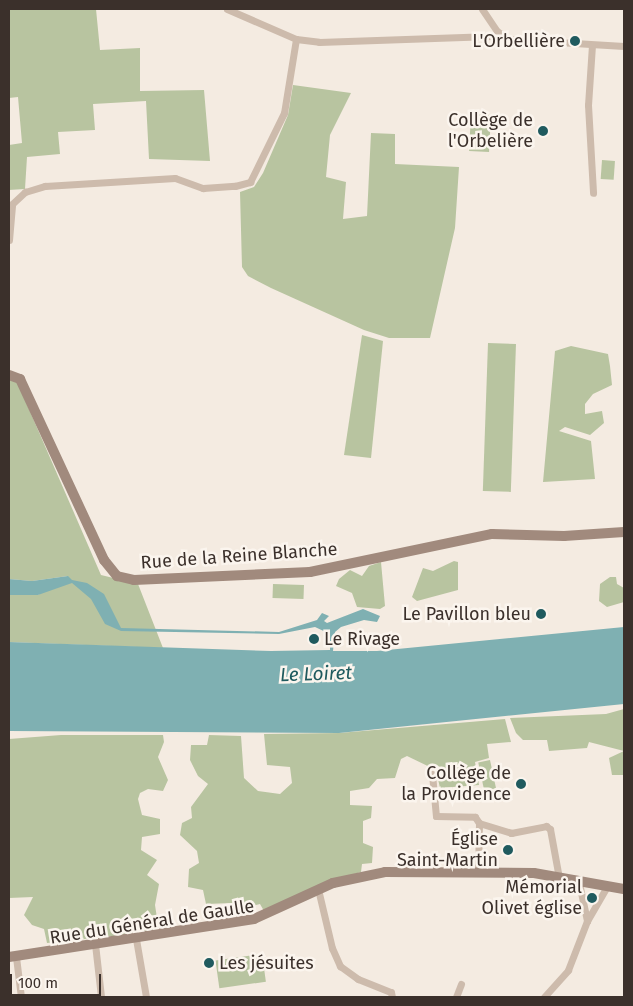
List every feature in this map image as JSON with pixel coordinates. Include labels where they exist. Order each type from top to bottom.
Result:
[{"type":"street","points":[[227,9],[296,39],[345,43],[497,34],[529,43],[624,46]]},
{"type":"street","points":[[482,9],[497,34]]},
{"type":"street","points":[[9,240],[12,204],[25,192],[45,186],[176,178],[203,188],[235,186],[250,182],[284,113],[296,39]]},
{"type":"street","points":[[592,45],[588,105],[593,193]]},
{"type":"street","name":"Rue de la Reine Blanche","points":[[9,375],[17,376],[25,387],[104,560],[117,576],[134,580],[310,572],[492,534],[564,536],[624,532]]},
{"type":"street","points":[[432,774],[436,816],[475,817],[480,823],[517,833],[546,826],[550,829],[559,878]]},
{"type":"street","points":[[478,872],[480,823]]},
{"type":"street","name":"Rue du Général de Gaulle","points":[[12,957],[27,955],[43,956],[255,924],[318,891],[366,875],[423,871],[534,873],[579,883],[624,889]]},
{"type":"street","points":[[579,883],[587,921]]},
{"type":"street","points":[[544,997],[568,970],[587,921],[607,887]]},
{"type":"street","points":[[318,891],[332,948],[340,966],[358,979],[391,992],[392,997]]},
{"type":"street","points":[[136,941],[146,997]]},
{"type":"street","points":[[95,947],[101,997]]},
{"type":"street","points":[[12,957],[22,997]]},
{"type":"street","points":[[456,997],[461,984]]},
{"type":"green space","points":[[9,9],[96,9],[100,50],[140,48],[140,91],[204,90],[210,161],[149,159],[146,101],[93,104],[95,130],[58,132],[60,154],[27,157],[25,189],[9,190],[9,145],[22,143],[18,97],[9,98]]},
{"type":"green space","points":[[293,85],[351,93],[330,135],[326,177],[346,182],[343,219],[367,216],[371,133],[395,134],[395,164],[459,167],[455,228],[430,338],[389,338],[364,330],[271,288],[248,276],[242,267],[240,192],[254,187],[263,173],[288,115]]},
{"type":"green space","points":[[471,114],[491,115],[489,152],[469,151]]},
{"type":"green space","points":[[602,160],[615,161],[614,180],[601,179]]},
{"type":"green space","points":[[362,335],[383,341],[371,458],[344,455]]},
{"type":"green space","points":[[488,343],[516,344],[511,492],[483,491]]},
{"type":"green space","points":[[571,346],[608,354],[612,385],[593,394],[585,404],[585,414],[602,411],[604,423],[590,435],[565,427],[559,431],[591,441],[595,479],[543,482],[555,351]]},
{"type":"green space","points":[[15,377],[101,575],[138,584],[163,648],[9,642],[9,595],[38,595],[68,576],[32,581],[9,579],[9,378]]},
{"type":"green space","points":[[454,561],[458,562],[458,590],[417,601],[412,597],[423,568],[433,571]]},
{"type":"green space","points":[[381,562],[385,606],[380,609],[357,607],[352,593],[336,586],[339,579],[350,570],[362,576],[369,566]]},
{"type":"green space","points":[[610,577],[616,577],[617,584],[624,588],[624,602],[607,607],[599,601],[600,584]]},
{"type":"green space","points":[[273,584],[304,585],[303,599],[273,598]]},
{"type":"green space","points":[[624,709],[624,751],[589,742],[587,748],[549,751],[547,740],[523,740],[516,733],[510,718],[606,714]]},
{"type":"green space","points":[[505,719],[511,742],[487,744],[489,758],[475,762],[479,785],[440,788],[436,770],[407,756],[401,759],[395,778],[377,779],[369,788],[350,791],[350,805],[372,806],[371,818],[363,821],[363,843],[373,847],[372,863],[362,864],[361,872],[328,882],[264,911],[260,904],[234,910],[232,903],[206,904],[203,890],[188,887],[189,869],[199,863],[197,851],[180,835],[182,823],[192,818],[191,807],[208,784],[198,776],[190,760],[191,745],[207,745],[209,735],[241,736],[244,778],[258,791],[280,794],[292,783],[290,767],[267,765],[264,734],[339,733]]},
{"type":"green space","points":[[61,735],[163,735],[164,742],[158,757],[168,780],[163,791],[148,789],[140,793],[138,799],[142,815],[160,819],[160,834],[142,837],[141,850],[157,860],[147,875],[159,884],[155,905],[159,931],[47,943],[44,929],[32,925],[24,915],[33,897],[9,898],[9,739]]},
{"type":"green space","points":[[624,751],[624,775],[612,775],[609,758]]},
{"type":"green space","points":[[490,760],[496,788],[484,791],[478,762]]},
{"type":"green space","points":[[262,954],[266,982],[219,988],[215,961]]},
{"type":"water","name":"Le Loiret","points":[[68,576],[72,580],[87,583],[104,594],[121,628],[279,632],[317,620],[322,613],[329,616],[324,621],[327,623],[363,609],[380,616],[377,622],[364,620],[341,627],[335,632],[333,651],[377,651],[624,627],[624,704],[339,733],[9,731],[9,642],[271,651],[330,650],[330,634],[315,627],[279,634],[121,631],[105,624],[91,599],[72,583],[38,595],[9,595],[9,579],[32,581]]},
{"type":"place","name":"L'Orbellière","points":[[575,41]]},
{"type":"place","name":"Collège de l'Orbelière","points":[[543,131]]},
{"type":"place","name":"Le Pavillon bleu","points":[[541,614]]},
{"type":"place","name":"Le Rivage","points":[[314,639]]},
{"type":"place","name":"Collège de la Providence","points":[[521,784]]},
{"type":"place","name":"Église Saint-Martin","points":[[508,850]]},
{"type":"place","name":"Mémorial Olivet église","points":[[592,898]]},
{"type":"place","name":"Les jésuites","points":[[209,963]]}]
